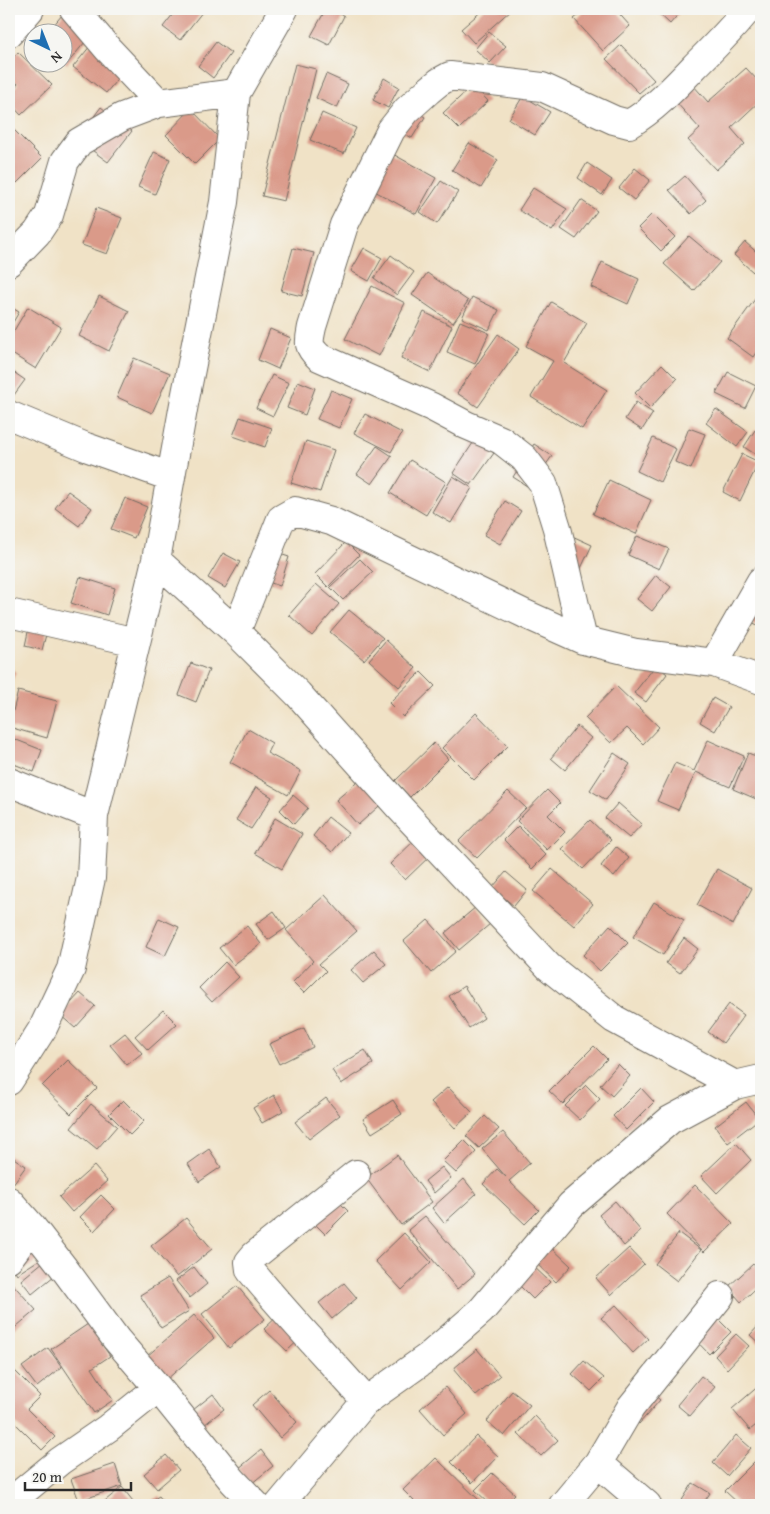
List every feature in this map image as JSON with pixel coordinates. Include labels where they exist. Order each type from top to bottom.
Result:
[{"type":"street","points":[[9,33],[30,9]]},
{"type":"street","points":[[74,9],[158,103]]},
{"type":"street","points":[[9,1081],[20,1042],[43,1028],[71,969],[91,878],[94,816],[156,560],[184,404],[224,202],[236,93],[284,9]]},
{"type":"street","points":[[583,640],[557,528],[543,483],[524,458],[500,440],[432,407],[319,357],[312,351],[309,344],[312,327],[344,225],[391,130],[407,110],[439,82],[450,76],[542,87],[614,120],[628,124],[639,118],[678,84],[737,23],[748,9]]},
{"type":"street","points":[[9,262],[37,233],[49,215],[65,161],[79,142],[122,117],[158,103],[236,93]]},
{"type":"street","points":[[9,415],[86,447],[171,477]]},
{"type":"street","points":[[236,632],[281,519],[295,511],[331,521],[583,640],[636,653],[714,663],[761,680]]},
{"type":"street","points":[[156,560],[236,632],[298,694],[406,815],[549,967],[614,1019],[735,1085]]},
{"type":"street","points":[[714,663],[761,581]]},
{"type":"street","points":[[9,613],[136,642]]},
{"type":"street","points":[[9,782],[94,816]]},
{"type":"street","points":[[279,1505],[366,1401],[428,1357],[481,1312],[571,1205],[670,1120],[735,1085],[761,1079]]},
{"type":"street","points":[[356,1174],[249,1262],[250,1270],[287,1315],[306,1333],[366,1401]]},
{"type":"street","points":[[9,1201],[32,1227],[116,1340],[158,1388],[233,1481],[256,1505]]},
{"type":"street","points":[[9,1258],[32,1227]]},
{"type":"street","points":[[563,1505],[598,1463],[631,1407],[720,1296]]},
{"type":"street","points":[[9,1503],[60,1461],[108,1428],[158,1388]]},
{"type":"street","points":[[598,1463],[647,1505]]},
{"type":"building","points":[[67,9],[94,31],[72,58],[72,22],[56,22]]},
{"type":"building","points":[[177,9],[200,9],[203,11],[180,40],[163,27]]},
{"type":"building","points":[[326,9],[332,9],[344,16],[329,45],[311,36]]},
{"type":"building","points":[[484,9],[512,9],[474,43],[461,29]]},
{"type":"building","points":[[586,9],[615,9],[630,26],[603,51],[574,19]]},
{"type":"building","points":[[654,9],[678,9],[681,11],[670,24]]},
{"type":"building","points":[[489,32],[506,46],[490,63],[475,49]]},
{"type":"building","points":[[100,34],[133,60],[106,93],[73,67]]},
{"type":"building","points":[[216,42],[231,53],[213,78],[198,66]]},
{"type":"building","points":[[621,45],[654,80],[639,93],[606,59]]},
{"type":"building","points":[[18,52],[22,56],[22,72],[39,72],[52,85],[21,115],[9,102],[9,94],[18,84],[9,75],[9,62]]},
{"type":"building","points":[[295,64],[316,69],[284,201],[262,196]]},
{"type":"building","points":[[746,68],[761,84],[761,100],[731,128],[745,144],[716,170],[688,140],[700,129],[675,101],[693,85],[708,102]]},
{"type":"building","points":[[326,74],[348,84],[337,108],[316,98]]},
{"type":"building","points":[[384,78],[399,87],[388,108],[373,100]]},
{"type":"building","points":[[473,85],[488,101],[459,129],[443,113]]},
{"type":"building","points":[[523,96],[550,112],[535,135],[509,119]]},
{"type":"building","points":[[101,107],[132,131],[108,162],[77,139]]},
{"type":"building","points":[[408,107],[425,117],[412,138],[395,128]]},
{"type":"building","points":[[191,109],[220,139],[195,164],[166,135]]},
{"type":"building","points":[[322,113],[356,128],[344,154],[310,140]]},
{"type":"building","points":[[13,129],[42,158],[17,183],[9,175],[9,133]]},
{"type":"building","points":[[469,143],[498,160],[481,188],[452,170]]},
{"type":"building","points":[[154,152],[170,159],[155,194],[138,187]]},
{"type":"building","points":[[391,153],[436,178],[416,214],[371,189]]},
{"type":"building","points":[[587,163],[612,180],[602,195],[578,178]]},
{"type":"building","points":[[635,168],[650,180],[634,200],[619,188]]},
{"type":"building","points":[[685,176],[706,200],[691,214],[669,190]]},
{"type":"building","points":[[441,181],[458,192],[437,224],[420,212]]},
{"type":"building","points":[[533,188],[567,209],[552,231],[519,210]]},
{"type":"building","points":[[581,200],[597,211],[576,239],[561,229]]},
{"type":"building","points":[[96,208],[122,218],[107,254],[82,245]]},
{"type":"building","points":[[652,214],[675,237],[661,251],[638,228]]},
{"type":"building","points":[[689,236],[720,262],[694,291],[664,264]]},
{"type":"building","points":[[745,242],[761,256],[761,262],[753,272],[734,255]]},
{"type":"building","points":[[293,248],[314,253],[302,296],[281,291]]},
{"type":"building","points":[[364,248],[382,258],[369,281],[351,271]]},
{"type":"building","points":[[391,255],[414,272],[397,295],[374,278]]},
{"type":"building","points":[[602,262],[639,279],[628,304],[591,287]]},
{"type":"building","points":[[427,273],[468,301],[453,323],[412,295]]},
{"type":"building","points":[[372,286],[405,303],[379,356],[345,339]]},
{"type":"building","points":[[758,295],[761,297],[761,345],[753,357],[727,338]]},
{"type":"building","points":[[99,296],[129,311],[109,351],[79,336]]},
{"type":"building","points":[[472,297],[499,310],[489,330],[462,318]]},
{"type":"building","points":[[551,302],[587,323],[564,363],[607,390],[582,429],[531,397],[553,361],[526,346]]},
{"type":"building","points":[[9,306],[19,312],[9,329]]},
{"type":"building","points":[[28,307],[61,327],[36,369],[9,352],[9,339]]},
{"type":"building","points":[[424,312],[452,326],[430,372],[401,358]]},
{"type":"building","points":[[460,321],[489,333],[475,364],[447,352]]},
{"type":"building","points":[[270,329],[291,338],[278,369],[258,360]]},
{"type":"building","points":[[498,334],[519,349],[478,407],[457,393]]},
{"type":"building","points":[[134,358],[170,373],[152,413],[117,397]]},
{"type":"building","points":[[662,364],[677,379],[650,408],[635,393]]},
{"type":"building","points":[[9,369],[25,380],[11,399],[9,397]]},
{"type":"building","points":[[728,372],[756,386],[745,408],[716,394]]},
{"type":"building","points":[[272,375],[289,383],[273,416],[256,408]]},
{"type":"building","points":[[298,381],[315,388],[305,415],[287,408]]},
{"type":"building","points":[[331,390],[352,399],[339,428],[317,419]]},
{"type":"building","points":[[636,402],[653,413],[642,430],[625,419]]},
{"type":"building","points":[[716,409],[748,432],[737,447],[706,423]]},
{"type":"building","points":[[365,414],[402,433],[391,452],[354,433]]},
{"type":"building","points":[[240,417],[272,428],[265,447],[233,436]]},
{"type":"building","points":[[689,428],[705,434],[691,469],[675,462]]},
{"type":"building","points":[[755,430],[761,434],[761,458],[744,447]]},
{"type":"building","points":[[653,438],[676,449],[660,482],[637,471]]},
{"type":"building","points":[[475,440],[494,453],[471,485],[453,473]]},
{"type":"building","points":[[306,441],[334,450],[320,492],[291,483]]},
{"type":"building","points":[[534,444],[552,456],[530,488],[513,477]]},
{"type":"building","points":[[377,446],[392,456],[372,484],[357,474]]},
{"type":"building","points":[[742,454],[759,462],[740,501],[723,492]]},
{"type":"building","points":[[410,460],[446,482],[426,515],[390,493]]},
{"type":"building","points":[[453,476],[472,488],[451,523],[432,512]]},
{"type":"building","points":[[609,480],[651,500],[636,534],[593,514]]},
{"type":"building","points":[[68,491],[92,508],[79,526],[55,508]]},
{"type":"building","points":[[125,498],[147,507],[134,538],[111,529]]},
{"type":"building","points":[[505,501],[521,511],[500,544],[484,535]]},
{"type":"building","points":[[570,535],[592,545],[575,581]]},
{"type":"building","points":[[637,536],[669,549],[659,569],[628,555]]},
{"type":"building","points":[[346,542],[359,555],[328,587],[315,574]]},
{"type":"building","points":[[271,551],[289,557],[280,586],[262,580]]},
{"type":"building","points":[[223,553],[240,562],[225,588],[208,578]]},
{"type":"building","points":[[360,559],[373,572],[343,600],[330,587]]},
{"type":"building","points":[[656,575],[671,587],[652,611],[637,599]]},
{"type":"building","points":[[80,577],[115,588],[107,615],[71,603]]},
{"type":"building","points":[[316,584],[339,604],[312,636],[289,615]]},
{"type":"building","points":[[761,601],[761,627],[750,621]]},
{"type":"building","points":[[349,610],[383,638],[364,660],[330,632]]},
{"type":"building","points":[[31,618],[49,623],[42,650],[25,646]]},
{"type":"building","points":[[386,640],[416,668],[399,687],[369,660]]},
{"type":"building","points":[[191,663],[209,670],[196,702],[179,695]]},
{"type":"building","points":[[656,665],[667,674],[646,702],[634,693]]},
{"type":"building","points":[[9,669],[16,672],[9,688]]},
{"type":"building","points":[[421,672],[435,686],[403,717],[389,703]]},
{"type":"building","points":[[616,686],[659,727],[643,744],[627,728],[611,743],[585,718]]},
{"type":"building","points":[[18,691],[57,701],[47,738],[9,727]]},
{"type":"building","points":[[713,698],[729,707],[715,731],[700,722]]},
{"type":"building","points":[[476,713],[508,746],[474,780],[442,748]]},
{"type":"building","points":[[577,726],[591,738],[565,770],[551,758]]},
{"type":"building","points":[[248,729],[272,743],[267,753],[301,771],[288,795],[230,762]]},
{"type":"building","points":[[9,737],[42,750],[34,772],[9,762]]},
{"type":"building","points":[[708,740],[744,756],[730,787],[696,772],[678,810],[657,801],[675,763],[694,771]]},
{"type":"building","points":[[434,743],[448,759],[410,797],[395,781]]},
{"type":"building","points":[[614,753],[630,764],[606,800],[590,790]]},
{"type":"building","points":[[748,753],[761,758],[761,801],[733,789]]},
{"type":"building","points":[[367,774],[388,798],[358,825],[336,800]]},
{"type":"building","points":[[256,787],[272,797],[251,829],[236,820]]},
{"type":"building","points":[[547,790],[560,803],[548,815],[565,832],[547,850],[517,821]]},
{"type":"building","points":[[508,791],[526,808],[477,858],[459,841]]},
{"type":"building","points":[[293,795],[308,808],[294,824],[280,810]]},
{"type":"building","points":[[618,803],[642,824],[629,838],[605,818]]},
{"type":"building","points":[[328,817],[348,833],[332,852],[313,836]]},
{"type":"building","points":[[275,818],[302,834],[282,869],[255,853]]},
{"type":"building","points":[[590,820],[611,840],[583,869],[562,849]]},
{"type":"building","points":[[518,826],[546,855],[532,869],[504,840]]},
{"type":"building","points":[[418,837],[433,853],[405,880],[390,864]]},
{"type":"building","points":[[616,847],[629,858],[614,877],[601,866]]},
{"type":"building","points":[[552,869],[593,904],[574,926],[533,891]]},
{"type":"building","points":[[717,869],[752,888],[733,925],[697,905]]},
{"type":"building","points":[[506,872],[527,890],[514,906],[492,888]]},
{"type":"building","points":[[325,895],[357,931],[319,964],[326,971],[304,993],[293,982],[313,961],[286,930]]},
{"type":"building","points":[[654,902],[684,920],[663,955],[633,937]]},
{"type":"building","points":[[476,907],[490,924],[459,950],[445,933]]},
{"type":"building","points":[[274,911],[286,928],[268,940],[256,924]]},
{"type":"building","points":[[159,918],[179,927],[165,956],[146,947]]},
{"type":"building","points":[[428,920],[456,951],[431,973],[404,941]]},
{"type":"building","points":[[610,925],[628,943],[600,971],[583,955]]},
{"type":"building","points":[[247,926],[261,944],[233,965],[219,948]]},
{"type":"building","points":[[684,938],[698,949],[680,973],[666,963]]},
{"type":"building","points":[[374,950],[386,964],[363,983],[351,970]]},
{"type":"building","points":[[225,962],[239,977],[212,1002],[199,988]]},
{"type":"building","points":[[464,986],[484,1018],[469,1028],[449,996]]},
{"type":"building","points":[[80,993],[95,1006],[75,1028],[60,1015]]},
{"type":"building","points":[[729,1004],[744,1015],[723,1043],[708,1032]]},
{"type":"building","points":[[163,1010],[177,1024],[148,1050],[135,1036]]},
{"type":"building","points":[[304,1028],[313,1047],[279,1064],[269,1044]]},
{"type":"building","points":[[125,1033],[142,1053],[127,1065],[110,1045]]},
{"type":"building","points":[[594,1046],[607,1059],[563,1104],[549,1091]]},
{"type":"building","points":[[365,1050],[373,1064],[341,1084],[332,1070]]},
{"type":"building","points":[[68,1060],[97,1088],[71,1114],[42,1086]]},
{"type":"building","points":[[618,1064],[630,1076],[612,1096],[600,1085]]},
{"type":"building","points":[[586,1085],[600,1099],[580,1120],[565,1106]]},
{"type":"building","points":[[448,1087],[472,1112],[455,1128],[431,1102]]},
{"type":"building","points":[[641,1088],[654,1102],[626,1130],[613,1116]]},
{"type":"building","points":[[274,1095],[283,1111],[262,1123],[253,1108]]},
{"type":"building","points":[[326,1098],[340,1115],[309,1139],[295,1122]]},
{"type":"building","points":[[123,1100],[144,1121],[130,1135],[109,1114]]},
{"type":"building","points":[[393,1100],[402,1114],[372,1133],[363,1119]]},
{"type":"building","points":[[746,1102],[759,1119],[728,1143],[715,1126]]},
{"type":"building","points":[[91,1104],[117,1126],[97,1149],[71,1128]]},
{"type":"building","points":[[485,1116],[499,1129],[479,1148],[466,1136]]},
{"type":"building","points":[[503,1132],[530,1163],[509,1181],[539,1210],[525,1224],[483,1184],[497,1169],[506,1177],[482,1149]]},
{"type":"building","points":[[464,1140],[476,1152],[456,1173],[443,1161]]},
{"type":"building","points":[[736,1143],[751,1160],[717,1193],[701,1176]]},
{"type":"building","points":[[209,1149],[221,1167],[199,1182],[188,1164]]},
{"type":"building","points":[[9,1155],[26,1166],[13,1184],[9,1181]]},
{"type":"building","points":[[397,1155],[432,1202],[401,1225],[366,1178]]},
{"type":"building","points":[[94,1166],[107,1181],[72,1212],[59,1197]]},
{"type":"building","points":[[442,1167],[451,1178],[434,1193],[425,1181]]},
{"type":"building","points":[[464,1179],[476,1194],[444,1223],[432,1208]]},
{"type":"building","points":[[695,1185],[733,1224],[704,1252],[667,1214]]},
{"type":"building","points":[[331,1194],[348,1211],[325,1234],[308,1217]]},
{"type":"building","points":[[101,1195],[115,1209],[94,1231],[80,1217]]},
{"type":"building","points":[[615,1201],[641,1231],[624,1246],[599,1215]]},
{"type":"building","points":[[425,1216],[475,1274],[457,1289],[408,1230]]},
{"type":"building","points":[[186,1218],[212,1249],[177,1277],[151,1246]]},
{"type":"building","points":[[404,1233],[431,1262],[402,1290],[375,1261]]},
{"type":"building","points":[[679,1233],[701,1250],[677,1281],[655,1264]]},
{"type":"building","points":[[34,1240],[45,1256],[17,1274],[9,1261]]},
{"type":"building","points":[[550,1246],[571,1266],[556,1282],[535,1262]]},
{"type":"building","points":[[629,1248],[644,1264],[611,1295],[596,1278]]},
{"type":"building","points":[[49,1257],[60,1271],[32,1294],[21,1280]]},
{"type":"building","points":[[531,1264],[550,1282],[533,1299],[515,1281]]},
{"type":"building","points":[[753,1264],[761,1273],[761,1284],[741,1302],[728,1287]]},
{"type":"building","points":[[194,1267],[207,1284],[190,1298],[176,1281]]},
{"type":"building","points":[[168,1278],[189,1311],[161,1328],[140,1295]]},
{"type":"building","points":[[9,1280],[36,1310],[11,1331],[9,1328]]},
{"type":"building","points":[[344,1283],[357,1298],[332,1319],[319,1303]]},
{"type":"building","points":[[237,1286],[265,1319],[229,1348],[202,1314]]},
{"type":"building","points":[[616,1305],[648,1339],[633,1353],[601,1318]]},
{"type":"building","points":[[706,1307],[731,1332],[709,1354],[685,1329]]},
{"type":"building","points":[[282,1312],[304,1335],[287,1351],[264,1329]]},
{"type":"building","points":[[194,1315],[214,1338],[166,1380],[146,1357]]},
{"type":"building","points":[[761,1323],[761,1345],[750,1335]]},
{"type":"building","points":[[88,1324],[110,1356],[92,1368],[113,1400],[94,1413],[51,1349]]},
{"type":"building","points":[[736,1334],[749,1346],[727,1369],[715,1356]]},
{"type":"building","points":[[48,1348],[62,1367],[37,1387],[22,1367]]},
{"type":"building","points":[[477,1349],[500,1376],[476,1396],[453,1369]]},
{"type":"building","points":[[584,1361],[604,1378],[591,1391],[572,1374]]},
{"type":"building","points":[[9,1365],[40,1396],[27,1409],[55,1437],[42,1450],[9,1417]]},
{"type":"building","points":[[701,1376],[715,1387],[690,1416],[677,1405]]},
{"type":"building","points":[[761,1384],[761,1421],[750,1430],[732,1409]]},
{"type":"building","points":[[445,1387],[467,1414],[443,1435],[420,1409]]},
{"type":"building","points":[[646,1388],[660,1400],[639,1424],[625,1412]]},
{"type":"building","points":[[269,1390],[297,1422],[280,1438],[252,1405]]},
{"type":"building","points":[[512,1391],[530,1405],[504,1436],[487,1421]]},
{"type":"building","points":[[213,1394],[224,1409],[204,1425],[193,1410]]},
{"type":"building","points":[[535,1416],[558,1440],[541,1456],[518,1434]]},
{"type":"building","points":[[736,1435],[751,1448],[727,1476],[713,1463]]},
{"type":"building","points":[[476,1436],[498,1456],[472,1483],[451,1462]]},
{"type":"building","points":[[261,1450],[273,1466],[251,1484],[238,1469]]},
{"type":"building","points":[[166,1455],[179,1470],[157,1489],[144,1474]]},
{"type":"building","points":[[761,1455],[761,1502],[758,1505],[740,1505],[725,1491]]},
{"type":"building","points":[[436,1458],[484,1505],[418,1505],[403,1490]]},
{"type":"building","points":[[115,1464],[122,1486],[79,1501],[71,1479]]},
{"type":"building","points":[[492,1473],[515,1494],[504,1505],[491,1505],[475,1490]]},
{"type":"building","points":[[693,1483],[710,1493],[702,1505],[679,1505]]},
{"type":"building","points":[[122,1487],[136,1505],[100,1505]]},
{"type":"building","points":[[159,1496],[166,1505],[145,1505]]}]
